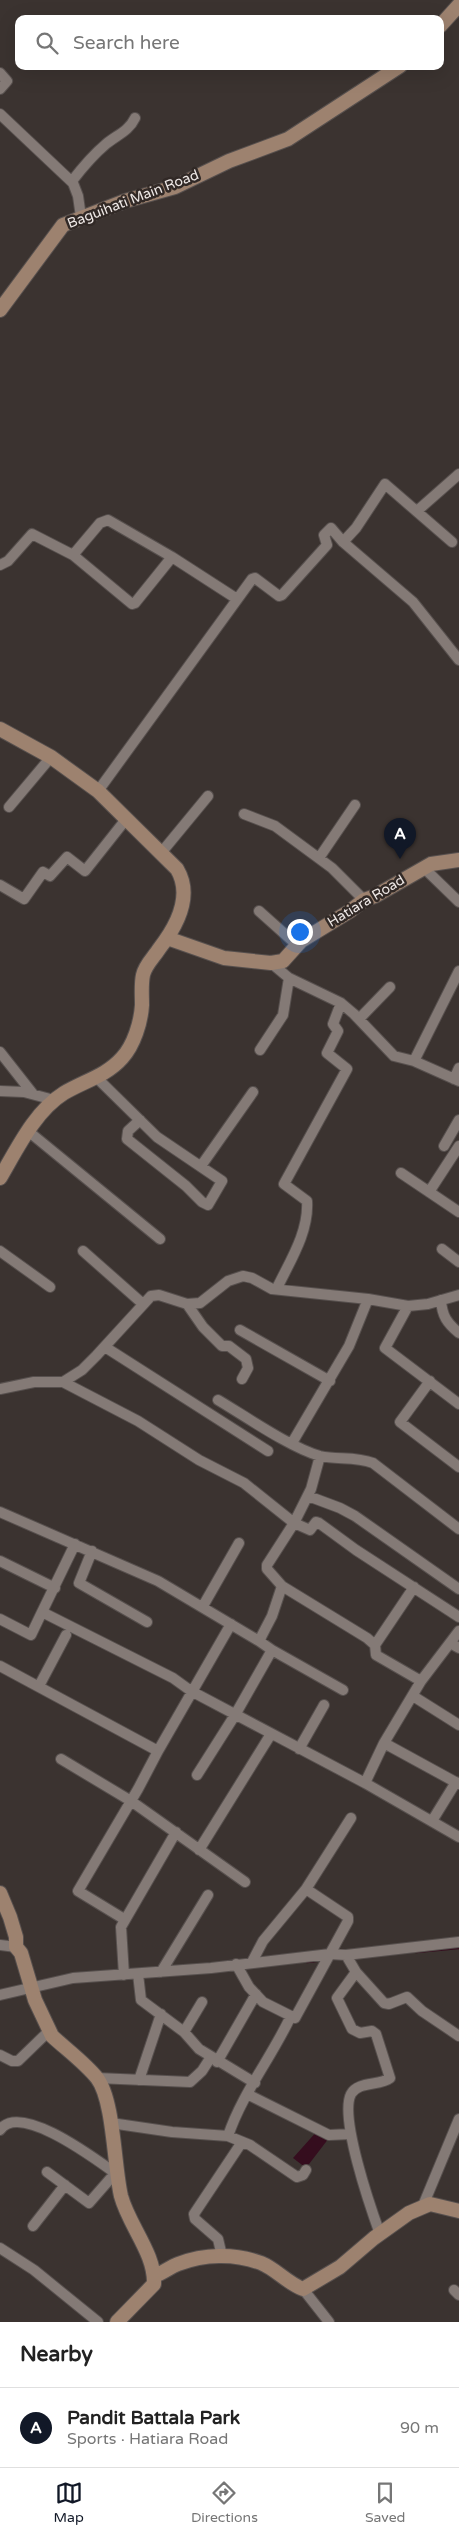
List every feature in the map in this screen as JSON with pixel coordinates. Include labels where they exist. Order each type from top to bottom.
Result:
[{"type":"street","points":[[444,22],[459,5]]},
{"type":"street","name":"Baguihati Main Road","points":[[0,310],[63,225],[125,201],[175,187],[229,161],[288,139],[394,70]]},
{"type":"street","points":[[0,73],[7,81],[0,88]]},
{"type":"street","points":[[0,114],[72,182],[78,196],[81,217]]},
{"type":"street","points":[[72,182],[90,159],[108,142],[131,127],[135,118]]},
{"type":"street","points":[[417,511],[459,474]]},
{"type":"street","points":[[343,542],[356,528],[385,484],[452,542]]},
{"type":"street","points":[[73,555],[100,523],[108,520],[172,557],[237,599]]},
{"type":"street","points":[[98,791],[179,682],[237,599],[255,578],[276,594],[282,595],[327,545],[324,535],[331,528],[343,542],[414,602],[446,646],[459,660]]},
{"type":"street","points":[[0,565],[8,561],[32,534],[73,555],[132,604],[135,603],[172,557]]},
{"type":"street","points":[[0,1178],[28,1131],[54,1100],[97,1078],[122,1058],[134,1036],[141,1014],[143,973],[167,938],[182,908],[184,888],[183,878],[177,869],[98,791],[51,756],[2,732]]},
{"type":"street","points":[[9,807],[51,756]]},
{"type":"street","points":[[161,853],[208,796]]},
{"type":"street","points":[[319,858],[355,805]]},
{"type":"street","points":[[244,814],[275,826],[332,868],[364,900]]},
{"type":"street","points":[[0,885],[24,899],[43,872],[50,876],[67,857],[84,871],[127,818]]},
{"type":"street","name":"Hatiara Road","points":[[271,962],[283,961],[297,945],[364,900],[375,896],[431,864],[459,860]]},
{"type":"street","points":[[424,868],[459,902]]},
{"type":"street","points":[[259,911],[297,945]]},
{"type":"street","points":[[167,938],[224,958],[271,962],[289,978],[340,1003],[359,1019],[394,1056],[414,1061],[456,1080],[459,1068]]},
{"type":"street","points":[[414,1061],[459,971]]},
{"type":"street","points":[[260,1050],[283,1015],[289,978]]},
{"type":"street","points":[[359,1019],[390,987]]},
{"type":"street","points":[[277,1288],[298,1244],[308,1212],[307,1202],[284,1184],[347,1069],[327,1053],[338,1031],[333,1024],[340,1003]]},
{"type":"street","points":[[0,1052],[33,1094]]},
{"type":"street","points":[[97,1078],[157,1136],[222,1181],[208,1204],[202,1202],[186,1186],[128,1139],[128,1131],[140,1120]]},
{"type":"street","points":[[0,1091],[33,1094],[54,1100]]},
{"type":"street","points":[[201,1166],[253,1092]]},
{"type":"street","points":[[444,1146],[459,1120]]},
{"type":"street","points":[[28,1131],[160,1239]]},
{"type":"street","points":[[429,1192],[459,1146]]},
{"type":"street","points":[[401,1173],[459,1212]]},
{"type":"street","points":[[442,1250],[459,1262]]},
{"type":"street","points":[[83,1251],[143,1304]]},
{"type":"street","points":[[0,1252],[50,1287]]},
{"type":"street","points":[[63,1382],[82,1370],[151,1296],[159,1295],[187,1304],[200,1303],[207,1300],[228,1281],[237,1277],[252,1278],[272,1289],[277,1288],[292,1292],[368,1299],[408,1306],[459,1295]]},
{"type":"street","points":[[292,1443],[349,1346],[368,1299]]},
{"type":"street","points":[[441,1300],[443,1316],[448,1324],[459,1333]]},
{"type":"street","points":[[187,1304],[203,1327],[222,1346],[229,1346],[246,1359],[248,1368],[242,1379]]},
{"type":"street","points":[[408,1306],[385,1348],[459,1404]]},
{"type":"street","points":[[240,1330],[330,1381]]},
{"type":"street","points":[[105,1346],[268,1451]]},
{"type":"street","points":[[430,1381],[400,1422],[459,1467]]},
{"type":"street","points":[[0,1389],[34,1382],[63,1382],[138,1421],[199,1460],[244,1483],[294,1523],[306,1530],[310,1530],[316,1522],[319,1523],[356,1550],[459,1617]]},
{"type":"street","points":[[218,1400],[292,1443],[320,1456],[363,1459],[373,1463],[459,1529]]},
{"type":"street","points":[[320,1456],[308,1496],[294,1523],[267,1565],[267,1570],[282,1586],[348,1626],[375,1645]]},
{"type":"street","points":[[308,1496],[355,1516],[459,1589]]},
{"type":"street","points":[[0,1512],[158,1581],[203,1606],[272,1650],[343,1690]]},
{"type":"street","points":[[0,1619],[31,1635],[75,1544]]},
{"type":"street","points":[[203,1606],[239,1544]]},
{"type":"street","points":[[92,1551],[79,1584],[147,1622]]},
{"type":"street","points":[[0,1561],[55,1588]]},
{"type":"street","points":[[259,1640],[272,1616],[282,1586]]},
{"type":"street","points":[[414,1587],[375,1645],[376,1655],[421,1681]]},
{"type":"street","points":[[42,1612],[173,1678],[191,1691],[364,1782],[459,1837]]},
{"type":"street","points":[[124,1919],[78,1891],[131,1801],[230,1624]]},
{"type":"street","points":[[364,1782],[384,1743],[421,1681],[455,1646],[459,1630]]},
{"type":"street","points":[[39,1686],[66,1634]]},
{"type":"street","points":[[197,1775],[272,1650]]},
{"type":"street","points":[[0,1666],[158,1751]]},
{"type":"street","points":[[413,1696],[459,1725]]},
{"type":"street","points":[[299,1749],[324,1705]]},
{"type":"street","points":[[199,1850],[271,1734]]},
{"type":"street","points":[[384,1743],[457,1783],[432,1821]]},
{"type":"street","points":[[61,1758],[131,1801],[245,1882]]},
{"type":"street","points":[[252,1962],[263,1941],[306,1889],[352,1818]]},
{"type":"street","points":[[124,1975],[120,1927],[176,1832]]},
{"type":"street","points":[[236,1964],[263,2002],[290,2018],[295,2018],[320,1975],[348,1917],[306,1889]]},
{"type":"street","points":[[0,1893],[16,1937],[16,1947],[21,1953],[32,1987],[34,2000],[49,2031],[97,2078],[111,2123],[122,2200],[154,2269],[154,2284],[117,2322]]},
{"type":"street","points":[[161,1972],[208,1895]]},
{"type":"street","points":[[0,1995],[73,1978],[138,1976],[252,1962],[346,1955],[459,1942]]},
{"type":"street","points":[[0,1945],[16,1947]]},
{"type":"street","points":[[346,1955],[356,1972],[384,2003],[389,2004],[408,1997],[422,2011],[427,2012],[459,2036]]},
{"type":"street","points":[[356,1972],[339,1993],[338,2002],[352,2029],[360,2033],[370,2031],[376,2034],[390,2078],[362,2086],[351,2094],[349,2103],[351,2134],[380,2234]]},
{"type":"street","points":[[138,1976],[141,2000],[184,2032],[199,2049],[214,2060],[255,2083]]},
{"type":"street","points":[[97,2078],[190,2082],[214,2060],[256,1994]]},
{"type":"street","points":[[184,2032],[202,2002]]},
{"type":"street","points":[[139,2080],[161,2014]]},
{"type":"street","points":[[228,2136],[247,2094],[255,2083],[290,2018]]},
{"type":"street","points":[[0,2054],[12,2061],[18,2061],[49,2031]]},
{"type":"street","points":[[247,2094],[329,2135],[351,2134]]},
{"type":"street","points":[[422,2208],[459,2119]]},
{"type":"street","points":[[0,2130],[9,2122],[20,2121],[41,2128],[68,2141],[118,2175]]},
{"type":"street","points":[[111,2123],[172,2132],[228,2136],[262,2153],[297,2177],[306,2170]]},
{"type":"street","points":[[222,2256],[218,2239],[195,2219],[194,2214],[242,2142]]},
{"type":"street","points":[[46,2172],[89,2203],[110,2179],[118,2175]]},
{"type":"street","points":[[34,2226],[65,2186]]},
{"type":"street","points":[[303,2289],[340,2267],[399,2220],[422,2208],[435,2204],[459,2211]]},
{"type":"street","points":[[1,2250],[55,2286],[98,2322]]},
{"type":"street","points":[[154,2276],[184,2262],[205,2256],[222,2256],[260,2263],[290,2283],[303,2289],[329,2322]]},
{"type":"shaded area","points":[[318,2130],[329,2138],[306,2168],[293,2158]]},
{"type":"waterway","points":[[416,1952],[459,1948]]},
{"type":"waterway","points":[[307,1962],[324,1960]]},
{"type":"place","name":"Pandit Battala Park","points":[[400,859]]}]
